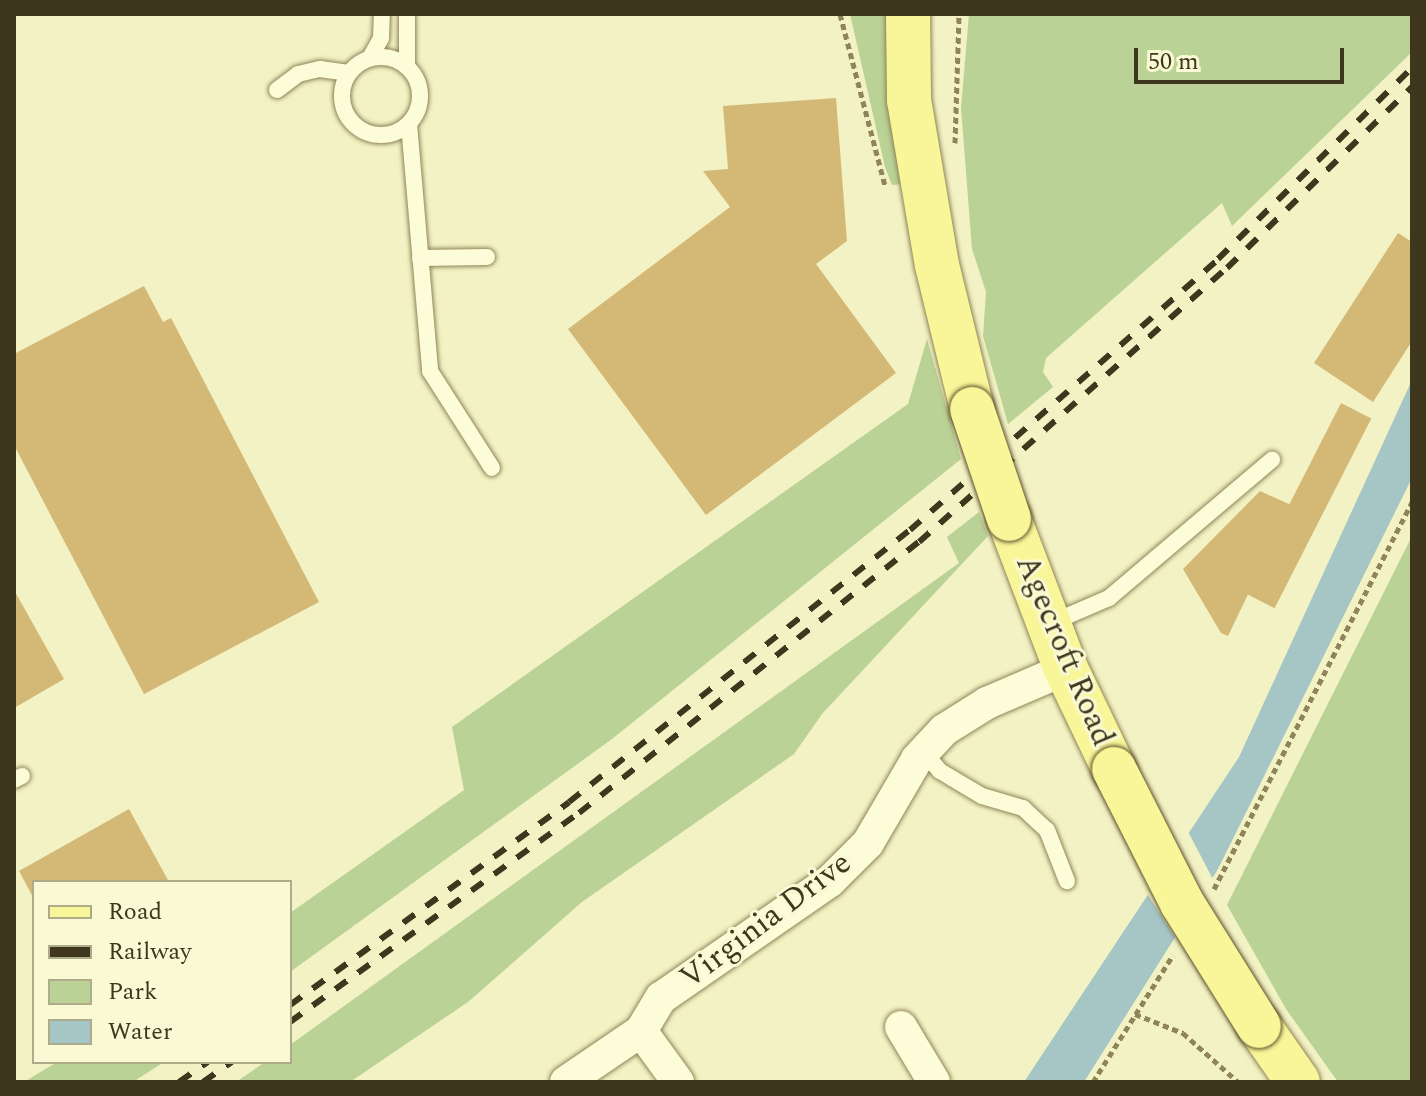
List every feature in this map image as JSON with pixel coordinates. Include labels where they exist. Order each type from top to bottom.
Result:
[{"type":"main road","name":"Agecroft Road","points":[[908,14],[909,100],[937,265],[972,409],[1009,519],[1066,669],[1182,903],[1298,1082]]},
{"type":"main road","name":"Agecroft Road","points":[[925,181],[940,14]]},
{"type":"street","name":"Virginia Drive","points":[[566,1082],[641,1031],[661,998],[850,863],[868,843],[923,751],[965,716],[1066,669]]},
{"type":"street","points":[[901,1027],[934,1082]]},
{"type":"street","points":[[641,1031],[678,1082]]},
{"type":"lane","points":[[382,14],[381,38],[370,58],[349,73],[341,98],[350,122],[373,136],[386,136],[409,124]]},
{"type":"lane","points":[[407,14],[407,67]]},
{"type":"lane","points":[[370,58],[396,60],[415,76],[420,101],[409,124],[430,371],[492,468]]},
{"type":"lane","points":[[277,90],[298,74],[320,69],[349,73]]},
{"type":"lane","points":[[420,258],[487,257]]},
{"type":"lane","points":[[1049,623],[1109,598],[1272,460]]},
{"type":"lane","points":[[923,751],[940,771],[982,796],[1023,808],[1047,830],[1067,881]]},
{"type":"path","points":[[1209,897],[1412,502]]},
{"type":"path","points":[[1093,1082],[1176,949]]},
{"type":"path","points":[[1135,1014],[1183,1033],[1238,1082]]},
{"type":"green space","points":[[850,14],[891,14],[901,184],[892,185],[885,167]]},
{"type":"green space","points":[[969,14],[1412,14],[1412,52],[1232,226],[1222,203],[1046,358],[1043,372],[1053,387],[1008,424],[983,336],[986,292],[972,249],[961,108]]},
{"type":"green space","points":[[927,339],[961,459],[612,739],[292,971],[292,912],[464,790],[452,727],[908,404]]},
{"type":"green space","points":[[979,512],[988,536],[822,714],[794,754],[582,902],[468,1002],[350,1082],[236,1082],[262,1064],[292,1064],[292,1044],[959,563],[947,537]]},
{"type":"green space","points":[[1412,536],[1412,1082],[1338,1082],[1286,1009],[1227,905]]},
{"type":"green space","points":[[54,1064],[161,1064],[133,1082],[24,1082]]},
{"type":"water","points":[[1412,380],[1412,478],[1218,869],[1084,1082],[1024,1082],[1239,757]]},
{"type":"pier","points":[[1186,828],[1215,883],[1178,942],[1146,892]]},
{"type":"building","points":[[836,98],[847,241],[816,264],[896,373],[706,515],[568,329],[730,207],[703,171],[728,169],[723,106]]},
{"type":"building","points":[[1398,233],[1412,242],[1412,341],[1373,402],[1314,363]]},
{"type":"building","points":[[144,286],[163,322],[171,318],[319,602],[144,694],[14,445],[14,354]]},
{"type":"building","points":[[1341,403],[1371,418],[1275,608],[1244,593]]},
{"type":"building","points":[[1260,491],[1291,505],[1228,636],[1221,633],[1183,569]]},
{"type":"building","points":[[14,590],[64,679],[14,708]]},
{"type":"building","points":[[129,809],[168,880],[32,880],[32,895],[19,871]]},
{"type":"railway","points":[[292,1004],[569,802],[910,530],[1218,259],[1412,68]]},
{"type":"railway","points":[[292,1021],[579,813],[919,542],[1227,268],[1412,87]]},
{"type":"railway","points":[[179,1082],[205,1064]]},
{"type":"railway","points":[[203,1082],[229,1064]]}]
